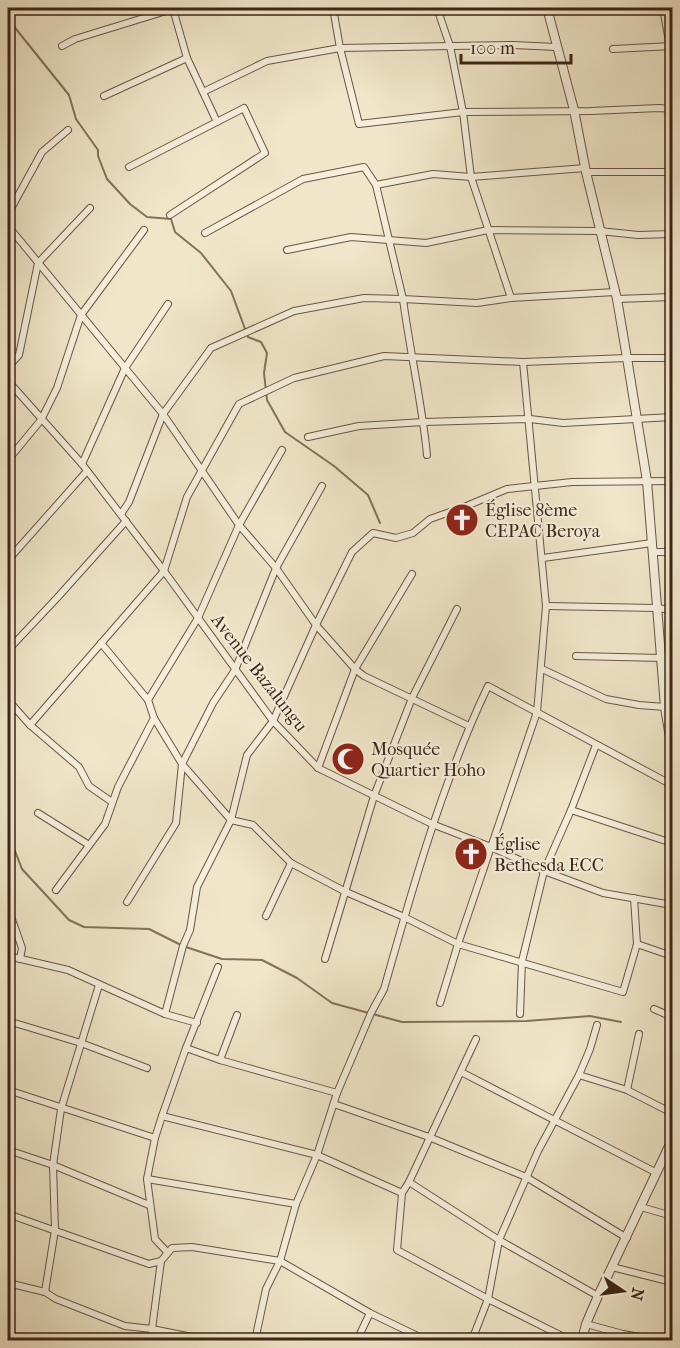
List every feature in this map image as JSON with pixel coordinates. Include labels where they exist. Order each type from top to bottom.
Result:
[{"type":"street","points":[[62,45],[175,8],[187,58],[216,122]]},
{"type":"street","points":[[333,8],[340,48],[359,124],[463,112],[672,109]]},
{"type":"street","points":[[437,8],[450,46],[463,112],[471,177],[510,298]]},
{"type":"street","points":[[548,8],[616,295],[638,418],[647,481],[665,707],[672,750]]},
{"type":"street","points":[[663,8],[672,58]]},
{"type":"street","points":[[203,92],[267,61],[340,48],[514,45],[556,47]]},
{"type":"street","points":[[613,49],[671,46]]},
{"type":"street","points":[[104,96],[187,58]]},
{"type":"street","points":[[129,167],[244,108],[265,153],[170,216]]},
{"type":"street","points":[[8,214],[42,152],[68,130]]},
{"type":"street","points":[[205,232],[303,179],[364,167],[376,186],[403,299],[410,356],[424,422],[427,456]]},
{"type":"street","points":[[376,186],[433,174],[471,177],[586,170],[672,172]]},
{"type":"street","points":[[8,367],[19,355],[38,263],[90,208]]},
{"type":"street","points":[[8,226],[163,414],[239,525],[276,568],[316,625],[355,669],[364,676],[469,726]]},
{"type":"street","points":[[8,460],[41,420],[57,388],[81,315],[144,230]]},
{"type":"street","points":[[287,250],[351,237],[426,243],[488,230],[672,234]]},
{"type":"street","points":[[121,514],[129,502],[163,414],[212,348],[294,311],[364,297],[477,303],[510,298],[616,295],[672,297]]},
{"type":"street","points":[[82,464],[125,368],[168,304]]},
{"type":"street","points":[[30,725],[164,571],[187,497],[200,470],[239,404],[294,378],[384,356],[523,362],[672,358]]},
{"type":"street","points":[[440,1004],[458,944],[537,712],[546,606],[523,362]]},
{"type":"street","name":"Avenue Bazalungu","points":[[8,381],[82,464],[164,571],[273,721],[318,768],[432,824],[544,871],[603,893],[672,905]]},
{"type":"street","points":[[308,437],[358,426],[424,422],[530,419],[563,423],[672,417]]},
{"type":"street","points":[[148,700],[198,618],[239,525],[282,450]]},
{"type":"street","points":[[8,560],[87,471]]},
{"type":"street","points":[[165,1014],[183,946],[190,930],[197,887],[231,819],[247,754],[273,721],[352,552],[373,533],[396,538],[412,533],[430,519],[507,489],[572,482],[672,481]]},
{"type":"street","points":[[127,902],[176,823],[182,764],[213,703],[235,670],[276,568],[322,486]]},
{"type":"street","points":[[8,650],[126,521]]},
{"type":"street","points":[[543,558],[652,548],[672,552]]},
{"type":"street","points":[[318,768],[355,669],[412,574]]},
{"type":"street","points":[[546,606],[672,610]]},
{"type":"street","points":[[325,959],[374,796],[412,698],[457,609]]},
{"type":"street","points":[[100,643],[148,700],[154,718],[182,764],[231,819],[253,825],[291,863],[346,892],[404,916],[458,944],[623,992],[637,944],[634,898]]},
{"type":"street","points":[[576,656],[662,658]]},
{"type":"street","points":[[542,669],[606,699],[665,707]]},
{"type":"street","points":[[663,675],[672,677]]},
{"type":"street","points":[[258,1341],[257,1330],[266,1289],[280,1261],[296,1204],[317,1155],[337,1093],[384,988],[432,824],[469,726],[488,686],[672,785]]},
{"type":"street","points":[[8,700],[30,725],[79,767],[89,786],[112,802]]},
{"type":"street","points":[[56,890],[105,824],[118,787],[154,718]]},
{"type":"street","points":[[520,1014],[522,961],[544,871],[596,746]]},
{"type":"street","points":[[571,810],[672,843]]},
{"type":"street","points":[[38,813],[89,845]]},
{"type":"street","points":[[266,916],[291,863]]},
{"type":"street","points":[[8,908],[22,948],[20,959]]},
{"type":"street","points":[[637,944],[672,956]]},
{"type":"street","points":[[8,956],[68,970],[165,1014],[197,1023]]},
{"type":"street","points":[[167,1252],[155,1239],[147,1179],[162,1116],[218,967]]},
{"type":"street","points":[[45,1292],[55,1230],[53,1165],[61,1109],[99,985]]},
{"type":"street","points":[[654,1009],[672,1017]]},
{"type":"street","points":[[220,1060],[237,1016]]},
{"type":"street","points":[[8,1021],[81,1043],[147,1068]]},
{"type":"street","points":[[472,1341],[488,1299],[499,1240],[526,1177],[579,1075],[597,1025]]},
{"type":"street","points":[[627,1090],[639,1034]]},
{"type":"street","points":[[476,1039],[409,1182],[402,1192],[397,1250],[570,1341]]},
{"type":"street","points":[[186,1048],[337,1093]]},
{"type":"street","points":[[461,1072],[657,1173]]},
{"type":"street","points":[[579,1075],[627,1090],[672,1113]]},
{"type":"street","points":[[8,1090],[155,1138]]},
{"type":"street","points":[[334,1104],[429,1137],[526,1177],[627,1238]]},
{"type":"street","points":[[162,1116],[317,1155],[402,1192]]},
{"type":"street","points":[[582,1341],[586,1324],[598,1296],[672,1143]]},
{"type":"street","points":[[8,1150],[53,1165],[149,1204]]},
{"type":"street","points":[[147,1179],[296,1204]]},
{"type":"street","points":[[409,1182],[499,1240],[598,1296]]},
{"type":"street","points":[[641,1207],[672,1216]]},
{"type":"street","points":[[8,1215],[149,1264],[161,1261]]},
{"type":"street","points":[[153,1341],[152,1329],[161,1261],[172,1248],[192,1247],[280,1261],[370,1313],[426,1341]]},
{"type":"street","points":[[612,1267],[672,1282]]},
{"type":"street","points":[[8,1283],[45,1292],[56,1299],[125,1326],[152,1329],[207,1341]]},
{"type":"street","points":[[357,1341],[370,1313]]},
{"type":"street","points":[[586,1324],[656,1341]]},
{"type":"waterway","points":[[8,19],[69,95],[76,119],[98,150],[107,179],[130,204],[147,217],[171,219],[175,232],[201,253],[231,291],[248,337],[261,342],[267,353],[264,373],[267,400],[285,432],[334,466],[368,495],[380,523]]},
{"type":"waterway","points":[[8,843],[15,851],[22,869],[69,920],[84,927],[149,929],[183,946],[222,959],[262,960],[297,978],[332,1003],[402,1022],[527,1021],[590,1016],[621,1022]]},
{"type":"place","name":"Église 8ème CEPAC Beroya","points":[[462,520]]},
{"type":"place","name":"Mosquée Quartier Hoho","points":[[348,759]]},
{"type":"place","name":"Église Bethesda ECC","points":[[471,854]]}]
